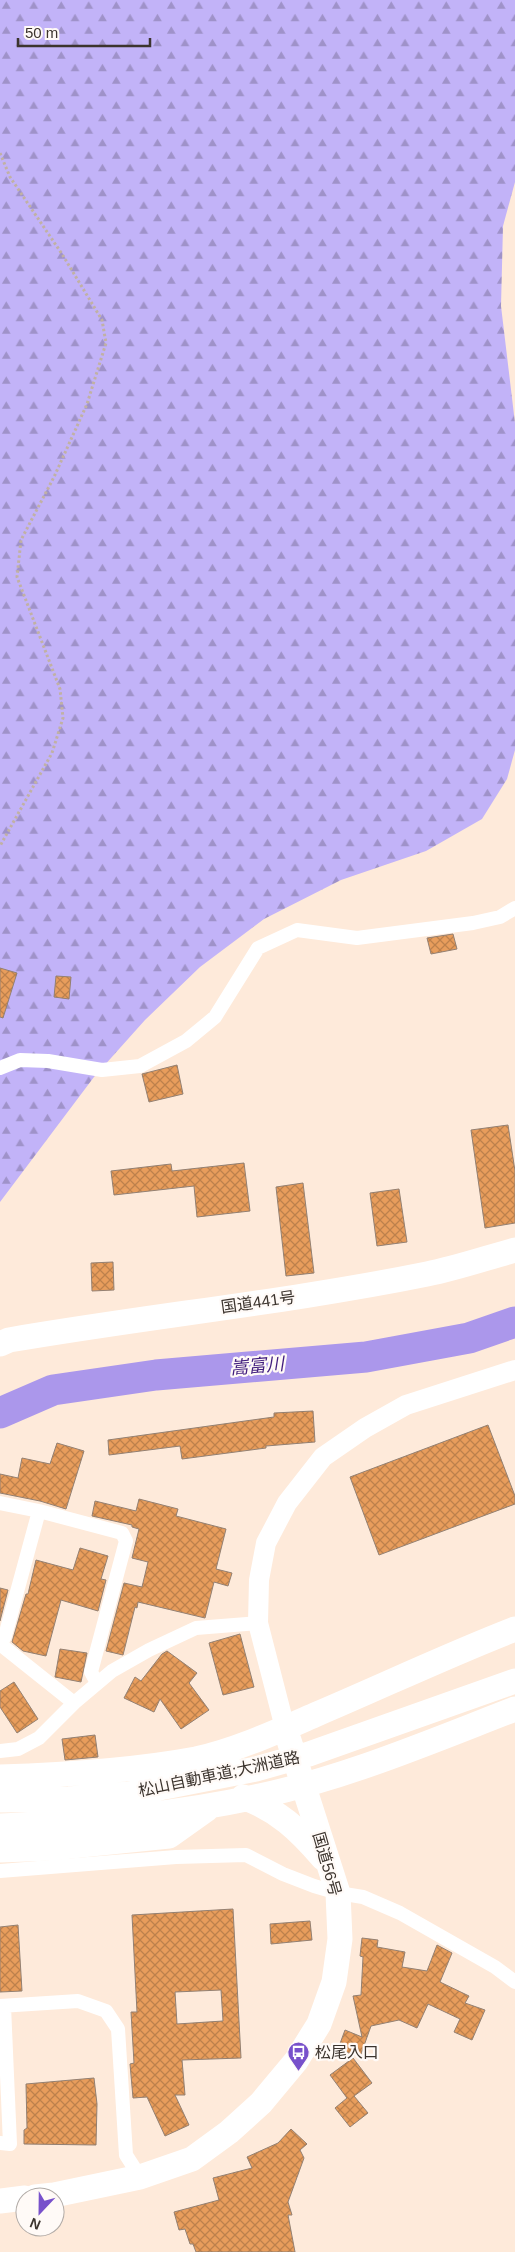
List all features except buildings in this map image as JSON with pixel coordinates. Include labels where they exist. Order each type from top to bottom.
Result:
[{"type":"highway","name":"国道441号","points":[[0,1344],[9,1340],[76,1328],[318,1293],[429,1273],[515,1250]]},
{"type":"highway","points":[[0,1777],[58,1776],[116,1770],[196,1758],[234,1748],[285,1728],[461,1650],[515,1629]]},
{"type":"highway","name":"松山自動車道;大洲道路","points":[[0,1800],[68,1799],[129,1794],[256,1769],[309,1754],[515,1681]]},
{"type":"highway","name":"松山自動車道;大洲道路","points":[[0,1826],[74,1824],[193,1810],[262,1796],[320,1780],[515,1709]]},
{"type":"highway","points":[[0,1850],[52,1848],[169,1836],[222,1797],[285,1728]]},
{"type":"highway","name":"国道56号","points":[[65,2193],[140,2177],[192,2159],[229,2132],[262,2103],[296,2061],[319,2024],[334,1982],[340,1939],[338,1894],[285,1728]]},
{"type":"highway","points":[[222,1797],[238,1796],[268,1807],[302,1834],[328,1864]]},
{"type":"highway","points":[[0,2200],[15,2199]]},
{"type":"street","points":[[0,1068],[20,1060],[48,1061],[102,1070],[140,1066],[186,1041],[215,1017],[258,948],[297,930],[357,938],[473,923],[500,916],[515,908]]},
{"type":"street","points":[[285,1728],[258,1623],[259,1580],[266,1543],[287,1502],[323,1457],[365,1428],[406,1405],[515,1370]]},
{"type":"street","points":[[0,1503],[39,1511],[122,1533],[126,1541],[91,1672],[97,1683]]},
{"type":"street","points":[[39,1511],[5,1636],[0,1644],[74,1702]]},
{"type":"street","points":[[0,1751],[18,1749],[39,1738],[74,1702],[112,1671],[149,1650],[196,1628],[258,1623]]},
{"type":"street","points":[[0,1871],[176,1858],[246,1855],[282,1874],[338,1894],[362,1897],[400,1914],[494,1967],[515,1982]]},
{"type":"street","points":[[0,2143],[10,2144],[2,2006],[78,2002],[106,2011],[118,2030],[126,2155],[140,2177]]},
{"type":"path","points":[[0,153],[10,177],[62,254],[102,320],[106,343],[87,404],[54,477],[21,540],[18,577],[60,689],[63,718],[52,753],[0,846]]},
{"type":"green space","points":[[0,0],[515,0],[515,182],[503,226],[501,306],[515,423],[515,750],[507,779],[482,819],[426,851],[341,880],[264,919],[200,967],[145,1020],[94,1077],[0,1202]]},
{"type":"waterway","name":"嵩富川","points":[[0,1413],[53,1390],[156,1375],[366,1357],[469,1338],[515,1322]]},
{"type":"place","name":"松尾入口","points":[[299,2071]]}]
